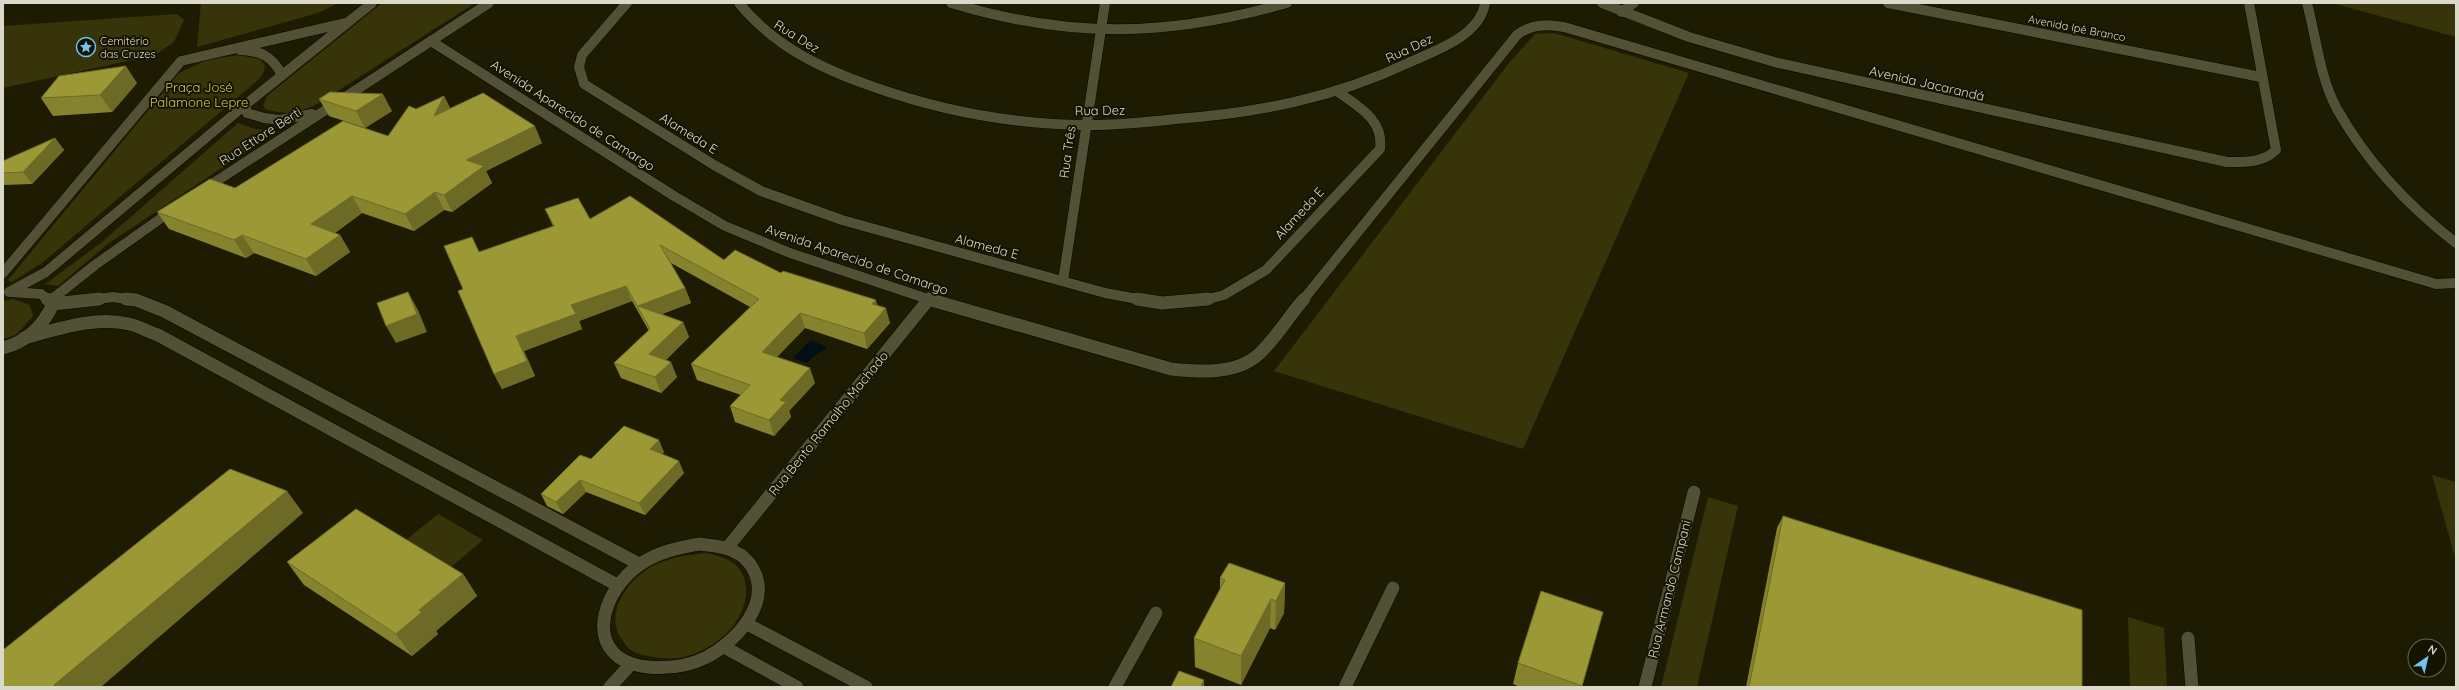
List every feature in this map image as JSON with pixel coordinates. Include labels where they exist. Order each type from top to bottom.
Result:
[{"type":"street","name":"Rua Ettore Berti","points":[[6,292],[46,272],[345,22],[372,3]]},
{"type":"street","name":"Rua Ettore Berti","points":[[194,195],[489,3]]},
{"type":"street","name":"Alameda E","points":[[627,3],[580,58],[578,69],[584,84],[714,165],[761,191],[842,220],[1105,293],[1162,304],[1198,301],[1224,295],[1245,284],[1266,270],[1380,149],[1383,139],[1378,123],[1338,92]]},
{"type":"street","name":"Rua Dez","points":[[739,3],[749,17],[768,35],[795,53],[835,72],[892,94],[940,106],[1085,125],[1226,115],[1280,106],[1338,92],[1436,51],[1474,26],[1483,17],[1485,3]]},
{"type":"street","points":[[951,3],[1013,21],[1056,27],[1100,30],[1150,30],[1199,25],[1245,16],[1287,3]]},
{"type":"street","name":"Rua Três","points":[[1063,281],[1085,125],[1105,3]]},
{"type":"street","name":"Avenida Jacarandá","points":[[1602,3],[1621,12],[1722,48],[1778,63],[2214,160],[2252,162],[2270,157],[2276,150],[2261,76]]},
{"type":"street","points":[[1621,12],[1634,3]]},
{"type":"street","name":"Avenida Ipê Branco","points":[[1888,3],[2261,76]]},
{"type":"street","points":[[2249,3],[2261,76]]},
{"type":"street","points":[[2307,3],[2326,78],[2337,108],[2384,177],[2425,219],[2456,243]]},
{"type":"street","points":[[3,273],[181,61],[345,22]]},
{"type":"street","name":"Avenida Aparecido de Camargo","points":[[431,41],[674,196],[725,226],[790,253],[929,298],[1171,369],[1198,372],[1225,371],[1259,354],[1517,35],[1525,28],[1546,24],[1571,29],[2436,284],[2456,283]]},
{"type":"street","points":[[224,50],[253,50],[266,54],[276,63],[282,75]]},
{"type":"street","points":[[245,105],[248,113],[263,120],[291,119],[323,111]]},
{"type":"street","points":[[5,350],[24,338],[41,324],[52,302],[107,257],[183,203]]},
{"type":"street","points":[[6,292],[41,294],[52,302],[113,297],[136,300],[164,311],[639,564]]},
{"type":"street","name":"Rua Bento Ramalho Machado","points":[[727,548],[929,298]]},
{"type":"street","points":[[24,338],[80,324],[100,323],[128,324],[158,335],[617,585]]},
{"type":"street","name":"Rua Armando Campani","points":[[1645,687],[1694,492]]},
{"type":"street","points":[[699,544],[727,548],[746,559],[757,578],[758,601],[747,624],[724,648],[694,663],[660,669],[630,664],[611,651],[602,631],[604,607],[617,585],[639,564],[668,550],[699,544]]},
{"type":"street","points":[[1345,687],[1393,588]]},
{"type":"street","points":[[1115,687],[1156,613]]},
{"type":"street","points":[[747,624],[866,687]]},
{"type":"street","points":[[2188,638],[2192,687]]},
{"type":"street","points":[[724,648],[797,687]]},
{"type":"street","points":[[610,687],[630,664]]},
{"type":"green space","points":[[201,3],[339,3],[318,13],[197,47]]},
{"type":"green space","points":[[382,3],[475,3],[314,106],[292,114],[266,110],[263,106],[267,96]]},
{"type":"green space","points":[[2332,3],[2456,3],[2456,37]]},
{"type":"green space","name":"Cemitério das Cruzes","points":[[177,14],[184,20],[174,42],[155,55],[3,88],[3,26]]},
{"type":"green space","points":[[1554,33],[1689,73],[1523,449],[1274,371],[1509,63],[1535,34]]},
{"type":"green space","name":"Praça José Palamone Lepre","points":[[238,55],[260,59],[265,65],[264,72],[258,80],[42,263],[12,282],[8,280],[179,73],[207,60]]},
{"type":"green space","points":[[238,123],[255,129],[277,131],[109,243],[58,286],[45,284],[102,242]]},
{"type":"green space","points":[[13,299],[30,305],[33,316],[16,335],[3,339],[3,301]]},
{"type":"green space","points":[[2432,475],[2456,482],[2456,561]]},
{"type":"green space","points":[[1708,497],[1738,506],[1697,687],[1661,687]]},
{"type":"green space","points":[[438,514],[483,540],[451,567],[406,540]]},
{"type":"green space","points":[[707,553],[730,561],[742,573],[745,581],[746,598],[744,606],[732,628],[713,644],[684,657],[654,657],[636,653],[627,647],[617,631],[615,621],[616,610],[620,600],[633,581],[651,567],[665,561],[678,557]]},
{"type":"green space","points":[[2128,617],[2164,628],[2167,687],[2130,687]]},
{"type":"shaded area","points":[[810,340],[827,347],[806,363],[793,358]]},
{"type":"building","points":[[126,66],[100,95],[41,98],[59,76]]},
{"type":"building","points":[[330,92],[383,94],[356,111],[319,99]]},
{"type":"building","points":[[483,93],[535,126],[466,160],[484,166],[444,195],[435,192],[405,214],[352,196],[311,224],[340,235],[306,259],[242,235],[234,240],[157,212],[210,179],[235,188],[343,121],[388,136],[409,106],[416,109],[444,96],[434,116]]},
{"type":"building","points":[[55,138],[23,172],[3,173],[3,161]]},
{"type":"building","points":[[630,196],[724,260],[735,250],[781,273],[783,271],[876,300],[872,304],[886,308],[864,333],[800,313],[762,352],[810,368],[780,400],[786,402],[769,420],[730,406],[750,385],[691,364],[759,299],[660,245],[685,288],[638,306],[683,322],[649,354],[671,362],[655,377],[614,363],[650,329],[626,286],[571,305],[576,314],[516,336],[527,361],[494,374],[458,291],[463,289],[444,246],[472,237],[479,252],[554,226],[545,209],[578,198],[590,219]]},
{"type":"building","points":[[408,292],[417,314],[386,326],[377,303]]},
{"type":"building","points":[[624,426],[659,440],[650,449],[679,461],[639,503],[580,480],[556,502],[541,494],[580,455],[591,459]]},
{"type":"building","points":[[230,469],[287,491],[54,685],[57,687],[3,687],[3,650]]},
{"type":"building","points":[[356,509],[463,574],[419,610],[422,612],[396,634],[287,562]]},
{"type":"building","points":[[1783,516],[2082,610],[2082,687],[1749,687]]},
{"type":"building","points":[[1229,563],[1285,583],[1276,601],[1271,599],[1241,656],[1194,638],[1225,580],[1220,578]]},
{"type":"building","points":[[1541,591],[1603,612],[1582,686],[1518,663]]},
{"type":"building","points":[[1179,671],[1204,680],[1201,685],[1207,687],[1171,687]]},
{"type":"place","name":"Cemitério das Cruzes","points":[[86,47]]}]
